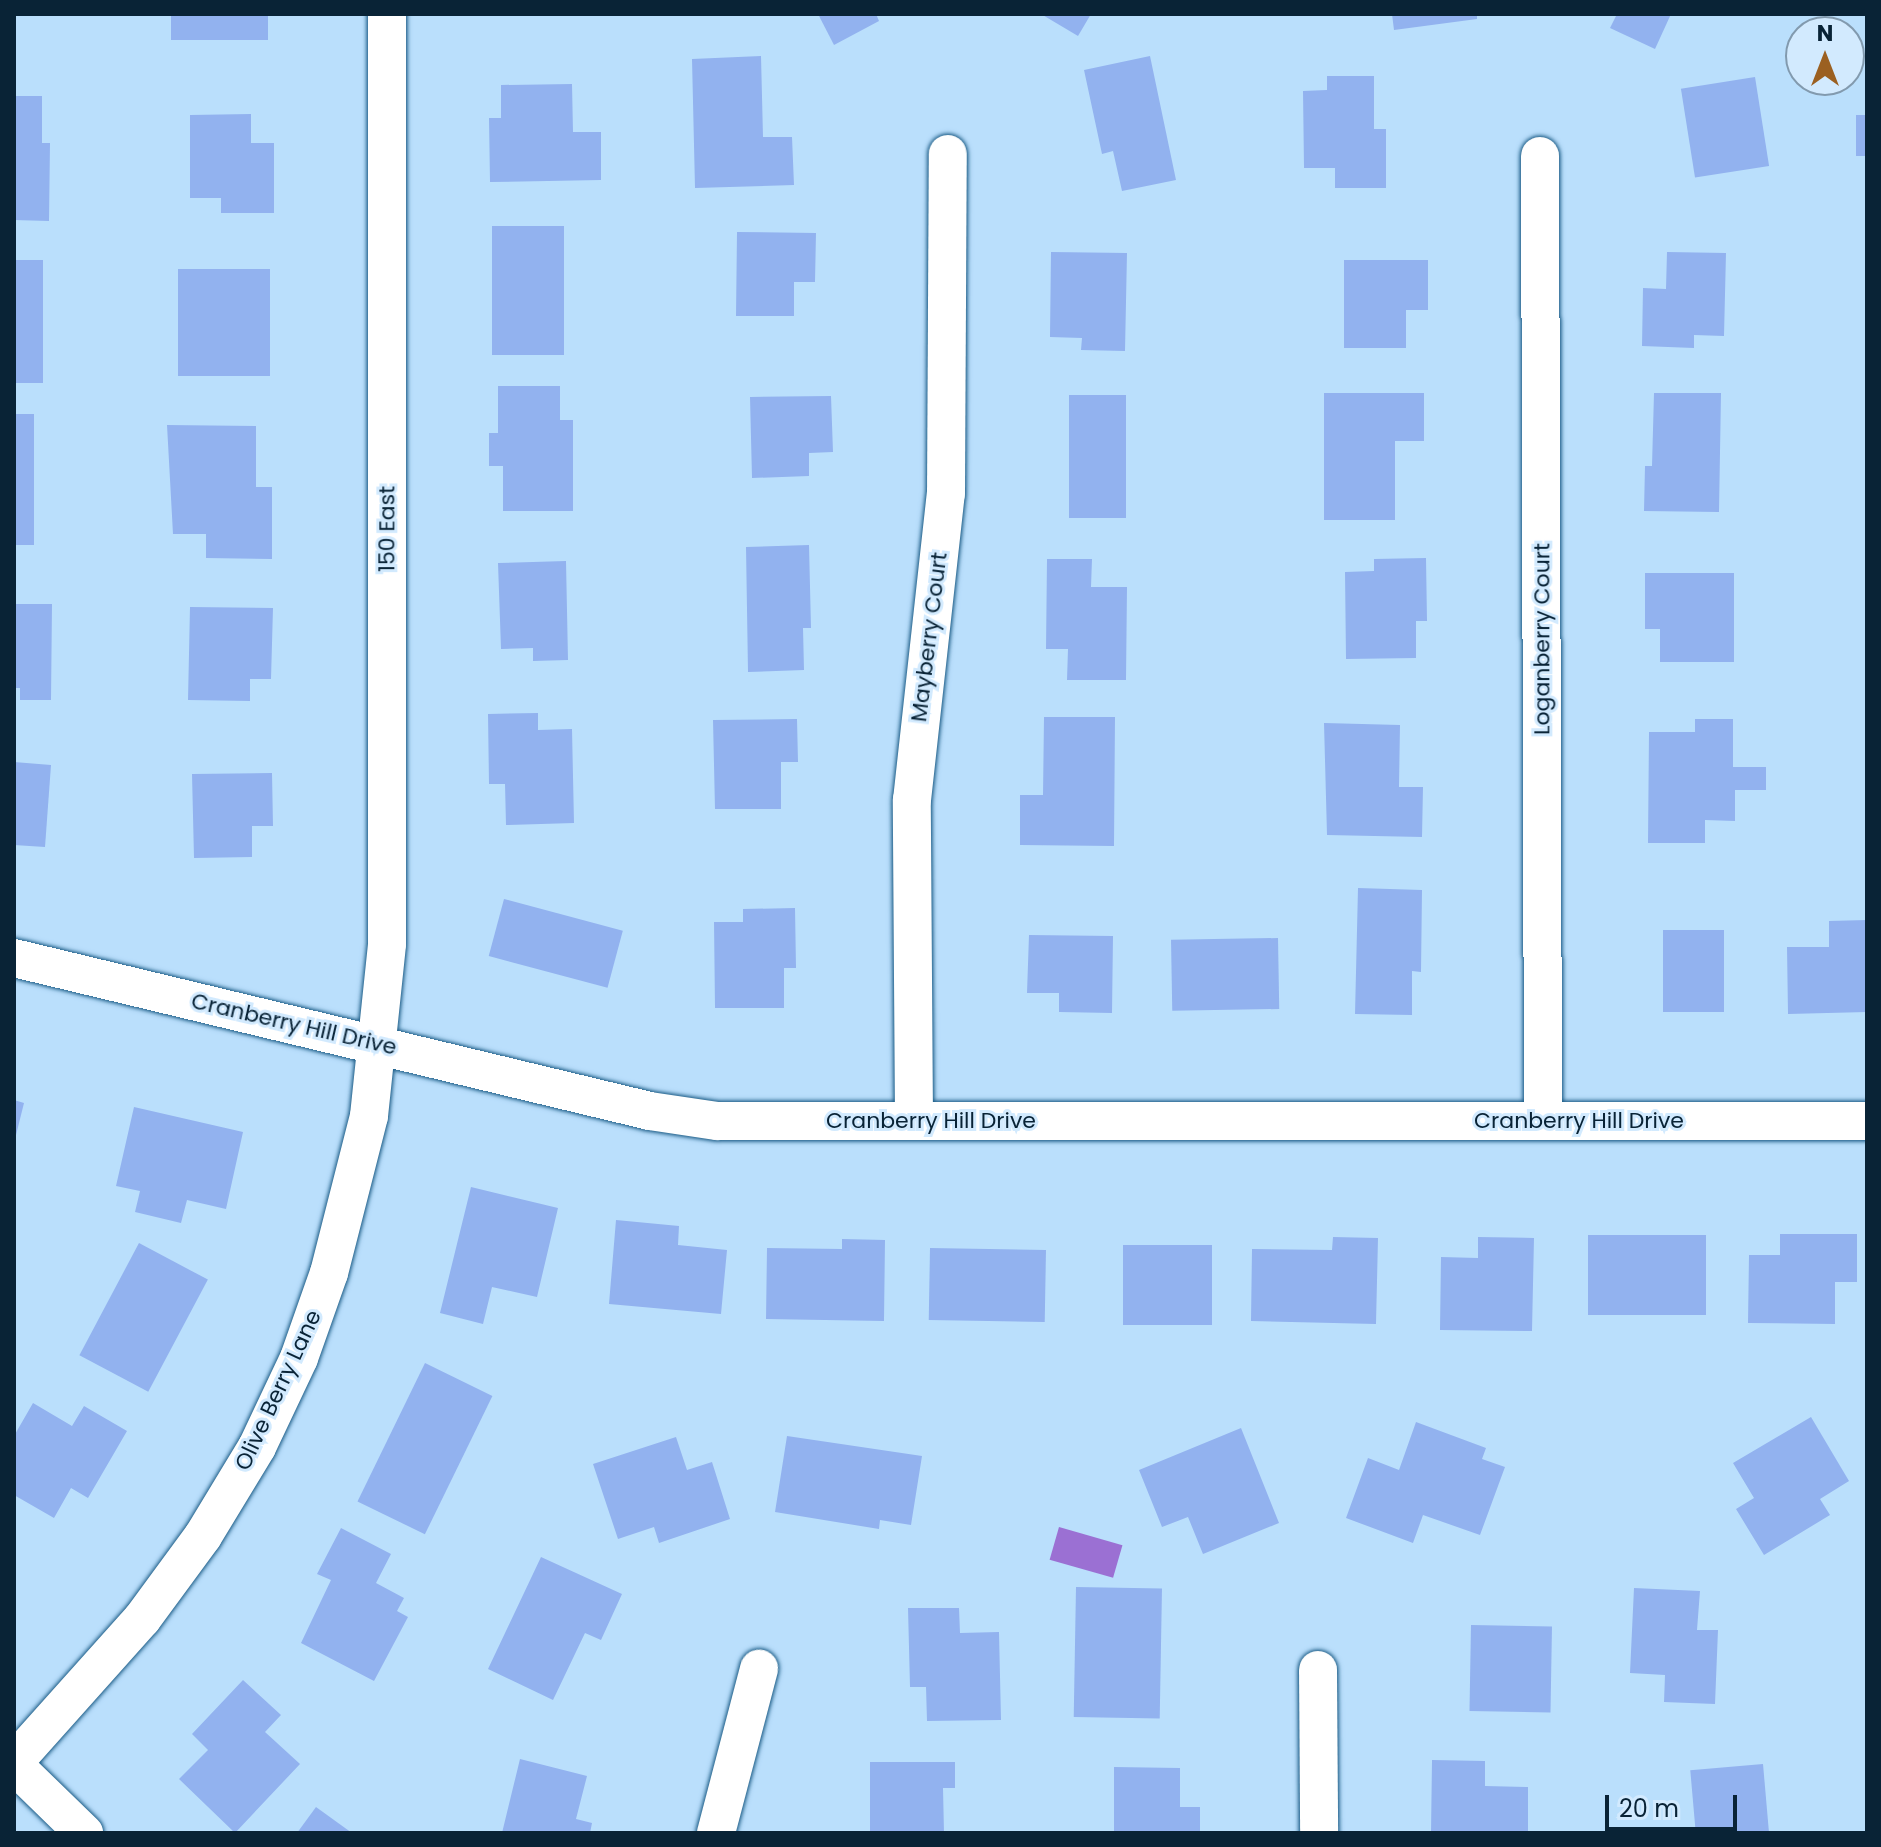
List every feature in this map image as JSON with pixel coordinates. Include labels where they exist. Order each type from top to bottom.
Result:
[{"type":"street","name":"150 East","points":[[378,1043],[387,944],[387,14]]},
{"type":"street","name":"Mayberry Court","points":[[914,1121],[912,800],[946,494],[948,154]]},
{"type":"street","name":"Loganberry Court","points":[[1540,156],[1543,1121]]},
{"type":"street","name":"Cranberry Hill Drive","points":[[14,958],[682,1118],[914,1121],[1867,1121]]},
{"type":"street","name":"Olive Berry Lane","points":[[14,1764],[142,1619],[203,1536],[257,1447],[299,1358],[329,1273],[369,1116],[378,1043]]},
{"type":"street","points":[[716,1833],[759,1669]]},
{"type":"street","points":[[1318,1670],[1319,1833]]},
{"type":"street","points":[[14,1764],[84,1833]]},
{"type":"shaded area","points":[[1059,1527],[1122,1545],[1113,1578],[1050,1560]]},
{"type":"building","points":[[171,14],[268,14],[268,40],[171,40]]},
{"type":"building","points":[[818,14],[876,14],[879,21],[834,45]]},
{"type":"building","points":[[1041,14],[1091,14],[1078,36]]},
{"type":"building","points":[[1392,14],[1477,14],[1477,19],[1394,30]]},
{"type":"building","points":[[1617,14],[1671,14],[1655,49],[1610,28]]},
{"type":"building","points":[[761,56],[763,137],[792,137],[794,185],[695,188],[692,59]]},
{"type":"building","points":[[1150,56],[1176,180],[1122,191],[1113,151],[1102,154],[1084,70]]},
{"type":"building","points":[[1327,76],[1374,76],[1374,129],[1386,129],[1386,188],[1335,188],[1335,168],[1304,168],[1303,91],[1327,90]]},
{"type":"building","points":[[1755,77],[1769,166],[1695,178],[1681,89]]},
{"type":"building","points":[[572,84],[573,132],[601,132],[601,180],[490,182],[489,118],[501,118],[501,85]]},
{"type":"building","points":[[14,96],[42,96],[42,143],[50,143],[49,221],[14,220]]},
{"type":"building","points":[[251,114],[251,143],[274,143],[274,213],[221,213],[221,198],[190,198],[190,115]]},
{"type":"building","points":[[1856,115],[1867,115],[1867,156],[1856,156]]},
{"type":"building","points":[[492,226],[564,226],[564,355],[492,355]]},
{"type":"building","points":[[737,232],[816,233],[815,282],[794,282],[794,316],[736,316]]},
{"type":"building","points":[[1051,252],[1127,253],[1125,351],[1081,350],[1082,338],[1050,337]]},
{"type":"building","points":[[1667,252],[1726,253],[1724,336],[1694,335],[1694,348],[1642,346],[1643,288],[1666,289]]},
{"type":"building","points":[[14,260],[43,260],[43,383],[14,383]]},
{"type":"building","points":[[1344,260],[1428,260],[1428,310],[1406,310],[1406,348],[1344,348]]},
{"type":"building","points":[[178,269],[270,269],[270,376],[178,376]]},
{"type":"building","points":[[498,386],[560,386],[560,420],[573,420],[573,511],[503,511],[503,466],[489,466],[489,433],[498,433]]},
{"type":"building","points":[[1324,393],[1424,393],[1424,441],[1395,441],[1395,520],[1324,520]]},
{"type":"building","points":[[1654,393],[1721,393],[1719,512],[1644,511],[1645,466],[1652,466]]},
{"type":"building","points":[[1069,395],[1126,395],[1126,518],[1069,518]]},
{"type":"building","points":[[831,396],[833,452],[809,453],[809,476],[752,478],[750,397]]},
{"type":"building","points":[[14,414],[34,414],[34,545],[14,545]]},
{"type":"building","points":[[167,425],[256,426],[256,487],[272,487],[272,559],[206,558],[206,534],[173,534]]},
{"type":"building","points":[[809,545],[811,628],[803,628],[804,670],[748,672],[746,547]]},
{"type":"building","points":[[1426,558],[1427,621],[1416,621],[1416,658],[1346,659],[1345,572],[1374,571],[1374,559]]},
{"type":"building","points":[[1047,559],[1092,559],[1091,587],[1127,587],[1126,680],[1067,680],[1068,649],[1046,649]]},
{"type":"building","points":[[566,561],[568,660],[533,661],[533,648],[501,649],[498,563]]},
{"type":"building","points":[[1645,573],[1734,573],[1734,662],[1660,662],[1660,629],[1645,629]]},
{"type":"building","points":[[14,604],[52,604],[51,700],[20,700],[20,688],[14,688]]},
{"type":"building","points":[[190,607],[273,608],[271,679],[250,679],[250,701],[188,700]]},
{"type":"building","points":[[538,713],[538,730],[572,729],[574,823],[506,825],[505,784],[489,784],[488,714]]},
{"type":"building","points":[[1044,717],[1115,717],[1114,846],[1020,845],[1020,795],[1043,795]]},
{"type":"building","points":[[797,719],[798,762],[781,762],[781,809],[715,809],[713,720]]},
{"type":"building","points":[[1695,719],[1733,719],[1733,767],[1766,767],[1766,790],[1735,790],[1735,821],[1705,820],[1705,843],[1648,843],[1649,732],[1695,732]]},
{"type":"building","points":[[1324,723],[1400,725],[1399,787],[1423,787],[1422,837],[1327,835]]},
{"type":"building","points":[[14,762],[51,765],[45,847],[14,845]]},
{"type":"building","points":[[272,773],[273,826],[252,826],[252,857],[194,858],[192,774]]},
{"type":"building","points":[[1358,888],[1422,890],[1421,972],[1412,971],[1412,1015],[1355,1014]]},
{"type":"building","points":[[504,899],[623,931],[608,988],[489,956]]},
{"type":"building","points":[[795,908],[796,968],[784,968],[784,1008],[715,1008],[714,922],[743,922],[743,909]]},
{"type":"building","points":[[1867,920],[1867,1012],[1788,1014],[1787,947],[1829,947],[1829,921]]},
{"type":"building","points":[[1663,930],[1724,930],[1724,1012],[1663,1012]]},
{"type":"building","points":[[1029,935],[1113,936],[1112,1013],[1059,1012],[1059,993],[1027,993]]},
{"type":"building","points":[[1278,938],[1279,1009],[1172,1011],[1171,940]]},
{"type":"building","points":[[14,1100],[24,1103],[15,1139],[14,1139]]},
{"type":"building","points":[[134,1107],[243,1132],[226,1209],[187,1200],[181,1223],[135,1212],[140,1191],[116,1186]]},
{"type":"building","points":[[471,1187],[558,1208],[537,1297],[492,1287],[483,1324],[440,1313]]},
{"type":"building","points":[[616,1220],[679,1226],[678,1245],[727,1250],[721,1314],[609,1304]]},
{"type":"building","points":[[1780,1234],[1857,1234],[1857,1282],[1835,1282],[1835,1324],[1748,1323],[1749,1255],[1780,1255]]},
{"type":"building","points":[[1588,1235],[1706,1235],[1706,1315],[1588,1315]]},
{"type":"building","points":[[1333,1237],[1378,1238],[1376,1324],[1251,1321],[1252,1249],[1332,1250]]},
{"type":"building","points":[[1478,1237],[1534,1238],[1532,1331],[1440,1330],[1441,1257],[1478,1258]]},
{"type":"building","points":[[842,1239],[885,1240],[884,1321],[766,1319],[767,1248],[842,1249]]},
{"type":"building","points":[[139,1243],[208,1280],[148,1392],[79,1355]]},
{"type":"building","points":[[1123,1245],[1212,1245],[1212,1325],[1123,1325]]},
{"type":"building","points":[[930,1248],[1046,1250],[1045,1322],[929,1320]]},
{"type":"building","points":[[425,1363],[492,1396],[425,1534],[357,1501]]},
{"type":"building","points":[[33,1403],[72,1426],[84,1406],[127,1431],[88,1498],[71,1488],[54,1518],[14,1495],[14,1436]]},
{"type":"building","points":[[1811,1417],[1849,1481],[1820,1499],[1830,1515],[1764,1555],[1736,1509],[1754,1498],[1733,1463]]},
{"type":"building","points":[[1416,1422],[1486,1448],[1482,1459],[1505,1467],[1480,1535],[1423,1515],[1413,1543],[1346,1518],[1368,1458],[1399,1470]]},
{"type":"building","points":[[1241,1428],[1279,1523],[1203,1554],[1188,1517],[1162,1527],[1139,1470]]},
{"type":"building","points":[[787,1436],[922,1456],[911,1525],[880,1520],[879,1529],[775,1512]]},
{"type":"building","points":[[676,1437],[687,1470],[712,1462],[730,1519],[659,1543],[654,1527],[618,1539],[593,1464]]},
{"type":"building","points":[[341,1528],[391,1554],[376,1583],[404,1598],[397,1611],[408,1617],[374,1681],[301,1643],[331,1580],[317,1574]]},
{"type":"building","points":[[541,1557],[622,1594],[601,1640],[585,1633],[553,1700],[488,1669]]},
{"type":"building","points":[[1076,1587],[1162,1589],[1160,1718],[1074,1717]]},
{"type":"building","points":[[1634,1588],[1700,1591],[1697,1630],[1718,1630],[1715,1704],[1664,1702],[1665,1675],[1630,1673]]},
{"type":"building","points":[[908,1608],[959,1608],[960,1633],[999,1632],[1001,1720],[927,1721],[926,1687],[910,1687]]},
{"type":"building","points":[[1471,1625],[1552,1626],[1550,1712],[1469,1711]]},
{"type":"building","points":[[243,1680],[281,1715],[265,1732],[300,1764],[235,1833],[179,1779],[208,1750],[192,1734]]},
{"type":"building","points":[[520,1759],[587,1776],[576,1819],[592,1823],[590,1833],[502,1833]]},
{"type":"building","points":[[1432,1760],[1485,1761],[1485,1786],[1528,1787],[1528,1833],[1431,1833]]},
{"type":"building","points":[[870,1762],[955,1762],[955,1788],[943,1788],[944,1833],[870,1833]]},
{"type":"building","points":[[1763,1764],[1769,1833],[1696,1833],[1690,1770]]},
{"type":"building","points":[[1114,1767],[1180,1768],[1180,1807],[1200,1807],[1200,1833],[1114,1833]]},
{"type":"building","points":[[316,1807],[352,1833],[297,1833]]}]
